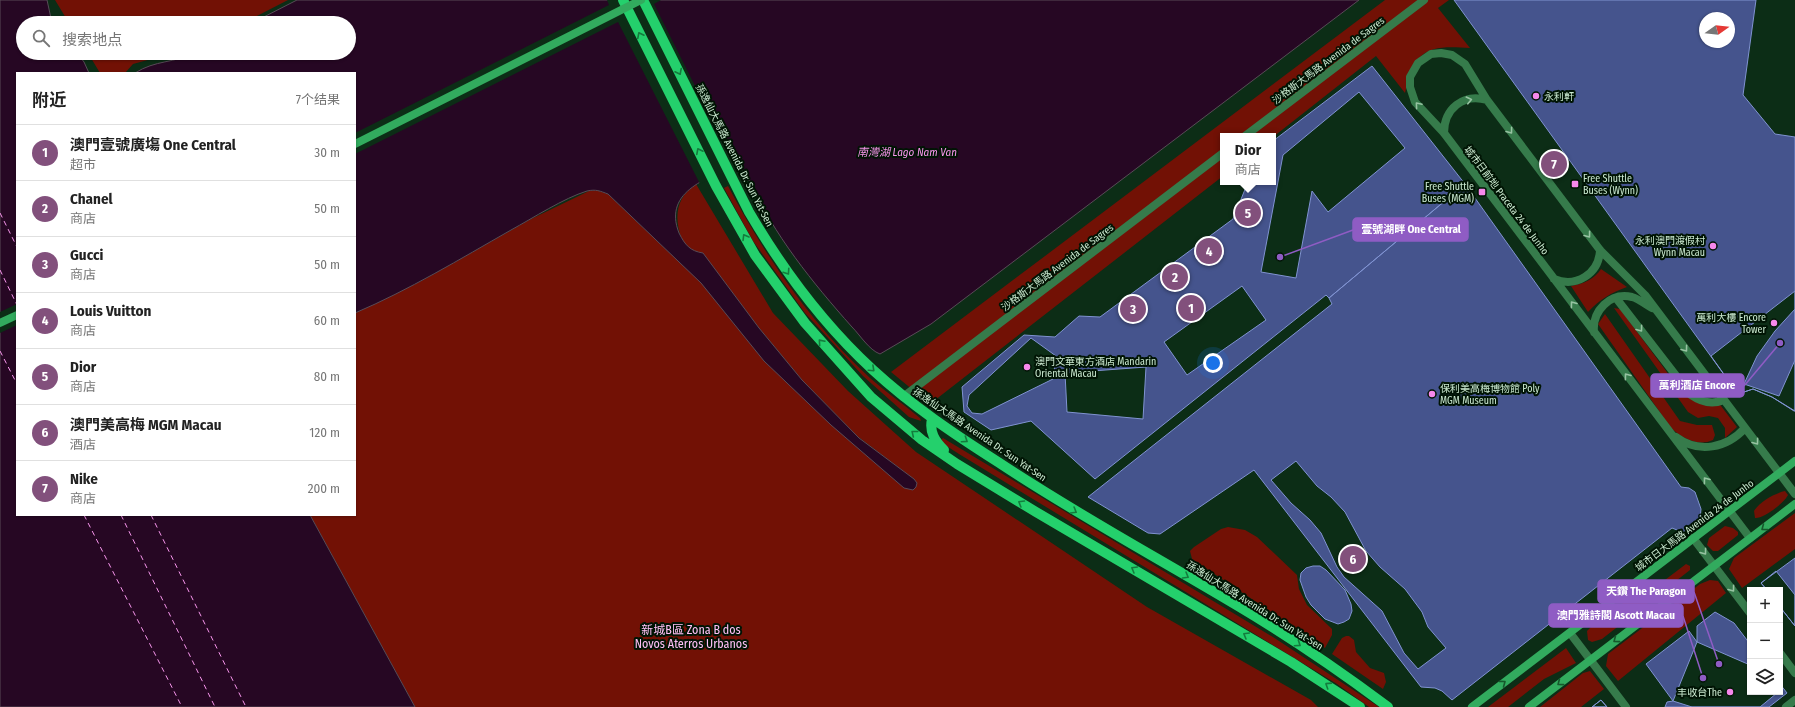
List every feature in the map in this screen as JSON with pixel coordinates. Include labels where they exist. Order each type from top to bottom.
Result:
[{"type":"main road","points":[[623,0],[716,186],[756,255],[805,323],[860,386],[922,440],[957,464],[1291,662],[1360,707]]},
{"type":"main road","points":[[356,143],[642,0]]},
{"type":"main road","name":"孫逸仙大馬路 Avenida Dr. Sun Yat-Sen","points":[[642,0],[749,212],[791,278],[836,333],[871,368],[932,419],[1051,498],[1287,636],[1388,707]]},
{"type":"main road","points":[[0,323],[16,315]]},
{"type":"main road","points":[[932,419],[930,426],[933,436],[957,464]]},
{"type":"main road","name":"城市日大馬路 Avenida 24 de Junho","points":[[1472,707],[1795,461]]},
{"type":"main road","points":[[1529,707],[1795,504]]},
{"type":"street","name":"沙格斯大馬路 Avenida de Sagres","points":[[1249,133],[1424,0]]},
{"type":"street","name":"城市日前地 Praceta 24 de Junho","points":[[1750,538],[1444,133],[1418,106],[1411,93],[1410,77],[1414,67],[1422,59],[1431,54],[1441,53],[1457,57],[1468,68],[1487,100],[1600,250],[1645,295],[1795,494]]},
{"type":"street","points":[[1444,133],[1446,117],[1456,104],[1470,98],[1487,100]]},
{"type":"street","name":"沙格斯大馬路 Avenida de Sagres","points":[[903,396],[1220,155]]},
{"type":"street","points":[[1554,279],[1568,282],[1583,279],[1591,272],[1596,264],[1600,250]]},
{"type":"street","name":"城市日前地 Praceta 24 de Junho","points":[[1616,298],[1625,296],[1636,298],[1658,312]]},
{"type":"street","points":[[1594,332],[1594,320],[1598,311],[1606,303],[1616,298],[1691,395],[1705,402],[1724,400]]},
{"type":"street","points":[[1667,428],[1683,442],[1695,446],[1708,447],[1728,442],[1746,428]]},
{"type":"street","points":[[1693,538],[1747,609]]},
{"type":"street","points":[[1570,632],[1626,707]]},
{"type":"street","points":[[1783,657],[1795,672]]},
{"type":"street","points":[[1786,707],[1795,700]]},
{"type":"shaded area","points":[[55,0],[288,0],[257,16],[65,16]]},
{"type":"shaded area","points":[[1385,0],[1449,0],[1438,8],[1470,48],[1455,47],[1433,49],[1425,53],[1413,67],[1405,93],[1376,56],[1276,135],[1276,133],[1220,133],[1220,178],[930,404],[891,372]]},
{"type":"shaded area","points":[[92,60],[148,60],[133,64],[126,72],[99,72]]},
{"type":"shaded area","points":[[696,184],[773,313],[848,391],[916,452],[1147,607],[1311,700],[1318,707],[415,707],[311,516],[356,516],[356,313],[423,280],[529,220],[589,191],[596,190],[608,194],[671,254],[682,240],[679,232],[677,217],[680,202]],"holes":[[[702,253],[759,328],[802,380],[857,436],[787,383]],[[857,436],[914,479],[859,438]]]},
{"type":"shaded area","points":[[728,186],[742,212],[774,263],[809,312],[848,357],[870,378],[920,418],[921,421],[909,417],[863,376],[805,313],[753,241],[724,188]]},
{"type":"shaded area","points":[[1601,269],[1627,287],[1606,297],[1588,312],[1571,286],[1588,280],[1595,276]]},
{"type":"shaded area","points":[[1614,308],[1620,309],[1672,379],[1692,400],[1718,402],[1737,427],[1725,438],[1725,428],[1718,418],[1709,416],[1698,418],[1688,412]]},
{"type":"shaded area","points":[[1605,314],[1680,421],[1697,425],[1712,425],[1715,435],[1713,440],[1707,442],[1696,442],[1685,438],[1671,428],[1598,324]]},
{"type":"shaded area","points":[[943,438],[1273,637],[1379,707],[1369,707],[1337,684],[959,454],[945,445],[941,440]]},
{"type":"shaded area","points":[[1785,491],[1788,495],[1779,506],[1764,516],[1755,518],[1754,511],[1763,501]]},
{"type":"shaded area","points":[[1795,513],[1795,549],[1742,588],[1729,569],[1734,558]]},
{"type":"shaded area","points":[[1725,526],[1733,528],[1738,532],[1738,535],[1718,551],[1713,551],[1707,545],[1709,538]]},
{"type":"shaded area","points":[[1228,527],[1245,530],[1257,537],[1297,575],[1299,589],[1307,605],[1332,629],[1332,635],[1325,648],[1192,559],[1190,551],[1194,547],[1221,529]]},
{"type":"shaded area","points":[[1686,564],[1690,566],[1690,570],[1602,639],[1592,642],[1588,640],[1587,631],[1591,627],[1630,598],[1653,589]]},
{"type":"shaded area","points":[[1710,580],[1718,581],[1726,593],[1618,681],[1606,666],[1608,654],[1700,584]]},
{"type":"shaded area","points":[[1349,636],[1354,640],[1356,652],[1370,668],[1384,673],[1386,682],[1383,689],[1332,654],[1342,638]]},
{"type":"shaded area","points":[[1566,648],[1576,663],[1544,679],[1508,707],[1488,707]]},
{"type":"shaded area","points":[[1590,671],[1604,689],[1581,707],[1540,707],[1583,673]]},
{"type":"water","points":[[0,0],[47,0],[50,16],[16,16],[16,60],[82,60],[89,72],[16,72],[16,516],[311,516],[415,707],[0,707]]},
{"type":"water","name":"南灣湖 Lago Nam Van","points":[[297,0],[1359,0],[931,324],[880,354],[865,342],[808,275],[770,220],[749,180],[746,181],[740,164],[703,180],[692,187],[683,196],[677,206],[676,218],[679,233],[683,241],[691,249],[703,253],[759,328],[802,380],[859,438],[914,479],[917,483],[913,490],[904,488],[831,425],[764,361],[701,283],[608,194],[600,191],[587,191],[559,203],[415,284],[356,313],[356,72],[137,72],[150,66],[175,60],[356,60],[356,16],[266,16]]},
{"type":"pier","points":[[607,0],[661,0],[654,4],[736,168],[700,184],[618,22],[356,153],[356,132],[609,5]]},
{"type":"pier","points":[[16,304],[16,325],[0,333],[0,312]]},
{"type":"building","name":"永利澳門渡假村 Wynn Macau","points":[[1454,0],[1756,0],[1743,95],[1775,134],[1795,137],[1795,411],[1772,397],[1753,389],[1738,394]]},
{"type":"building","points":[[1372,66],[1465,184],[1329,298],[1326,295],[1095,479],[1031,421],[991,430],[964,412],[962,387],[1024,335],[1055,337],[1079,316],[1100,317],[1233,219],[1247,185],[1276,185],[1276,139]]},
{"type":"building","points":[[1359,92],[1405,148],[1328,212],[1312,191],[1296,278],[1261,272],[1283,155]]},
{"type":"building","points":[[1465,184],[1681,487],[1689,488],[1695,492],[1701,509],[1700,519],[1695,527],[1682,532],[1672,528],[1452,700],[1442,691],[1435,688],[1421,687],[1254,470],[1160,534],[1148,533],[1088,497],[1332,304],[1329,298]]},
{"type":"building","points":[[1242,286],[1266,320],[1187,375],[1164,342]]},
{"type":"building","name":"萬利大樓 Encore Tower","points":[[1795,291],[1794,411],[1772,397],[1753,389],[1738,394],[1711,356]]},
{"type":"building","points":[[1795,309],[1795,360],[1779,396],[1744,384],[1757,356],[1775,331]]},
{"type":"building","name":"澳門文華東方酒店 Mandarin Oriental Macau","points":[[1031,338],[1056,356],[1053,379],[982,414],[972,413],[967,406],[969,395]]},
{"type":"building","points":[[1146,367],[1143,419],[1067,412],[1065,373]]},
{"type":"building","points":[[1296,461],[1317,486],[1331,497],[1345,512],[1366,551],[1380,567],[1405,589],[1422,612],[1428,627],[1446,648],[1418,669],[1404,653],[1382,611],[1344,577],[1337,567],[1321,533],[1310,520],[1291,503],[1271,480]]},
{"type":"building","points":[[1795,558],[1795,626],[1783,611],[1783,587],[1764,587],[1761,583]]},
{"type":"building","points":[[1320,566],[1326,570],[1345,590],[1351,604],[1352,611],[1349,619],[1338,624],[1325,619],[1311,605],[1306,597],[1300,580],[1301,573],[1306,568]]},
{"type":"building","points":[[1776,571],[1795,595],[1795,626],[1783,611],[1783,587],[1764,587],[1761,583]]},
{"type":"building","points":[[1715,612],[1734,623],[1747,640],[1747,695],[1783,695],[1783,688],[1787,693],[1769,707],[1665,707],[1667,702],[1673,701],[1697,642],[1697,626]]},
{"type":"building","points":[[1689,631],[1697,642],[1747,664],[1747,695],[1775,695],[1760,707],[1692,707],[1673,701],[1646,664]]},
{"type":"building","points":[[1601,700],[1607,707],[1592,707]]},
{"type":"building","points":[[1601,700],[1607,707],[1592,707]]},
{"type":"ferry route","points":[[0,213],[16,245]]},
{"type":"ferry route","points":[[0,270],[16,303]]},
{"type":"ferry route","points":[[0,351],[16,382]]},
{"type":"ferry route","points":[[85,516],[182,707]]},
{"type":"ferry route","points":[[121,516],[215,707]]},
{"type":"ferry route","points":[[151,516],[246,707]]},
{"type":"place","name":"永利軒","points":[[1536,96]]},
{"type":"place","name":"Nike","points":[[1554,164]]},
{"type":"place","name":"Free Shuttle Buses (Wynn)","points":[[1575,184]]},
{"type":"place","name":"Free Shuttle Buses (MGM)","points":[[1482,192]]},
{"type":"place","name":"Dior","points":[[1248,213]]},
{"type":"place","name":"永利澳門渡假村 Wynn Macau","points":[[1713,246]]},
{"type":"place","name":"Louis Vuitton","points":[[1209,251]]},
{"type":"place","name":"壹號湖畔 One Central","points":[[1280,257]]},
{"type":"place","name":"Chanel","points":[[1175,277]]},
{"type":"place","name":"澳門壹號廣塲 One Central","points":[[1191,308]]},
{"type":"place","name":"Gucci","points":[[1133,309]]},
{"type":"place","name":"萬利大樓 Encore Tower","points":[[1774,323]]},
{"type":"place","name":"萬利酒店 Encore","points":[[1780,343]]},
{"type":"place","name":"澳門文華東方酒店 Mandarin Oriental Macau","points":[[1027,367]]},
{"type":"place","name":"保利美高梅博物館 Poly MGM Museum","points":[[1432,394]]},
{"type":"place","name":"澳門美高梅 MGM Macau","points":[[1353,559]]},
{"type":"place","name":"天鑽 The Paragon","points":[[1719,664]]},
{"type":"place","name":"澳門雅詩閣 Ascott Macau","points":[[1703,678]]},
{"type":"place","name":"丰收台The","points":[[1730,692]]},
{"type":"district","name":"新城B區 Zona B dos Novos Aterros Urbanos","points":[[691,637]]}]
